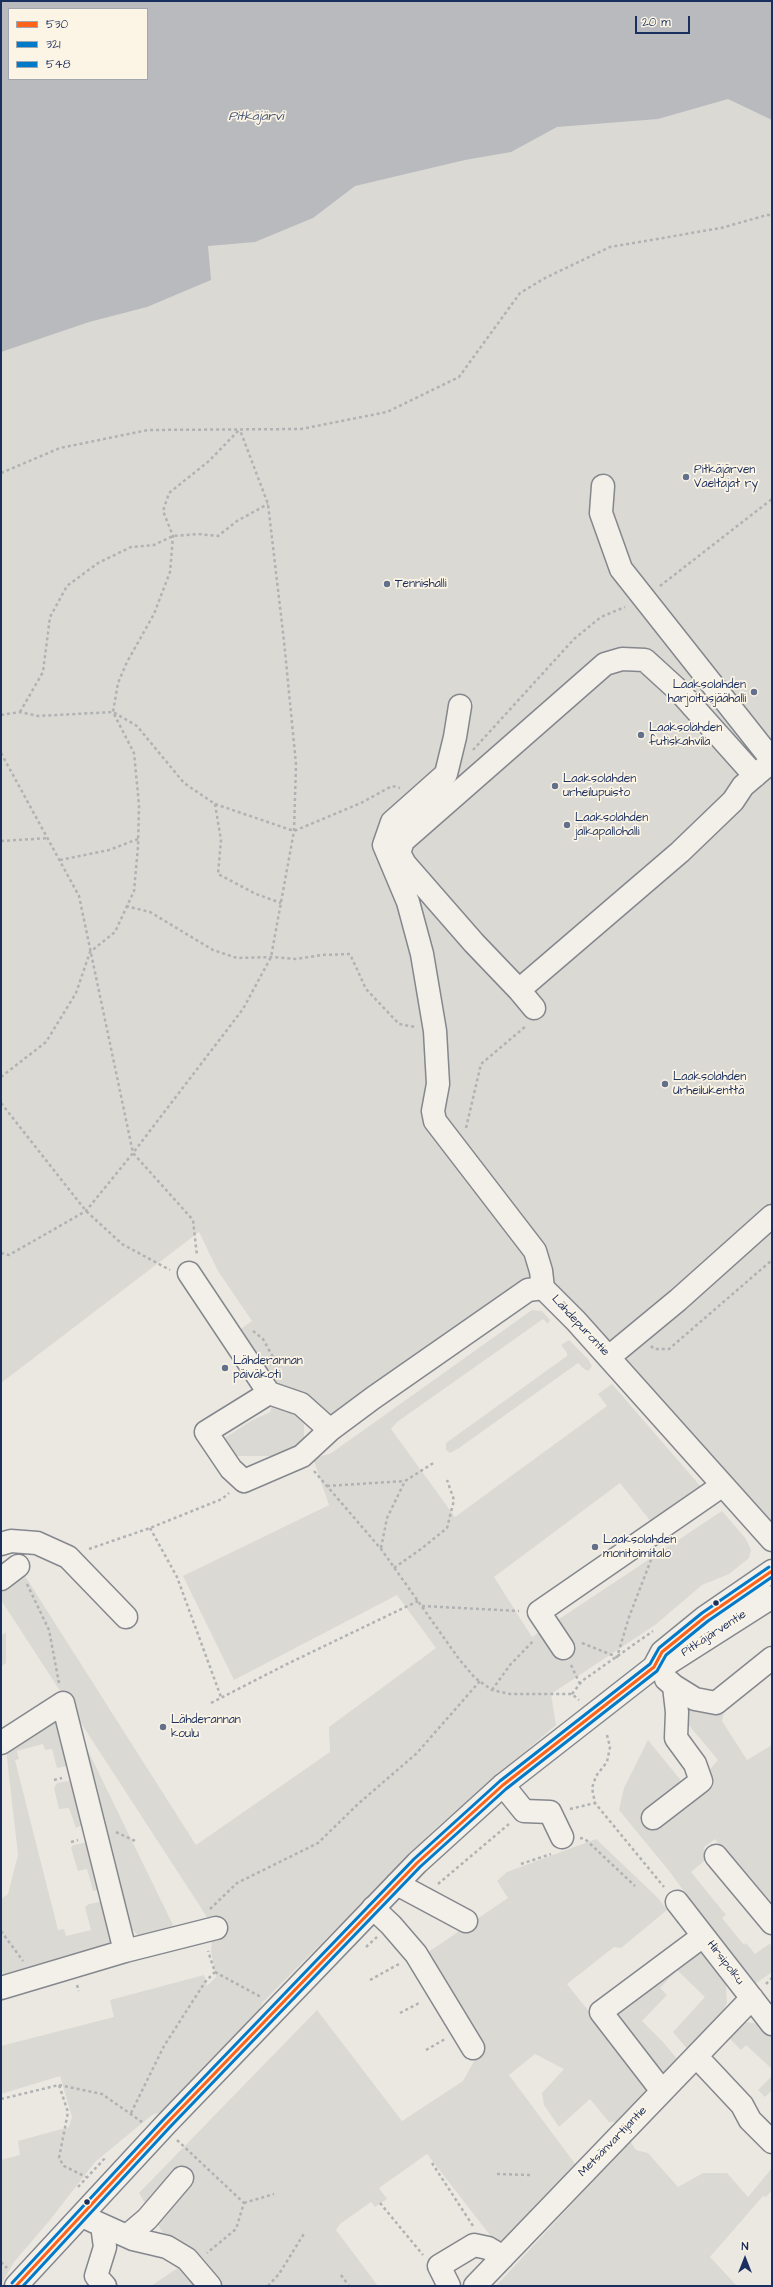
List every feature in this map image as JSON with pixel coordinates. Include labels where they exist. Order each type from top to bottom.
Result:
[{"type":"main road","points":[[519,990],[680,852],[733,801],[743,786],[772,760],[688,656],[645,598],[621,569],[609,539],[601,513],[603,486]]},
{"type":"main road","points":[[532,1016],[519,990],[474,943],[405,864],[399,853],[403,841],[605,664],[622,659],[645,660],[679,691],[755,776]]},
{"type":"main road","points":[[460,706],[455,737],[446,774],[392,822],[384,845],[408,902],[422,954],[435,1031],[438,1084],[433,1111],[435,1121],[535,1252],[541,1271],[543,1288]]},
{"type":"main road","points":[[609,1357],[678,1300],[772,1216]]},
{"type":"main road","points":[[189,1274],[269,1394],[301,1404],[330,1430]]},
{"type":"main road","name":"Lähdepurontie","points":[[244,1481],[302,1456],[330,1430],[528,1290],[543,1288],[559,1302],[609,1357],[772,1540]]},
{"type":"main road","points":[[244,1481],[231,1469],[206,1432],[269,1394]]},
{"type":"main road","points":[[572,1645],[544,1619],[723,1484]]},
{"type":"main road","points":[[1,1544],[11,1541],[37,1544],[68,1557],[126,1617]]},
{"type":"main road","points":[[1,1579],[18,1566]]},
{"type":"main road","name":"Pitkäjärventie","points":[[16,2286],[397,1884],[503,1785],[654,1666],[662,1652],[705,1617],[772,1571]]},
{"type":"main road","name":"Pitkäjärventie","points":[[654,1666],[667,1664],[772,1597]]},
{"type":"main road","points":[[654,1666],[674,1686],[695,1699],[716,1703],[772,1658]]},
{"type":"main road","points":[[653,1818],[701,1781],[695,1764],[676,1738],[677,1712],[674,1686]]},
{"type":"main road","points":[[1,1743],[62,1703],[125,1951]]},
{"type":"main road","points":[[503,1785],[524,1811],[550,1812],[562,1837]]},
{"type":"main road","points":[[716,1856],[772,1923]]},
{"type":"main road","points":[[397,1884],[466,1921]]},
{"type":"main road","name":"Hirsipolku","points":[[677,1902],[772,2024]]},
{"type":"main road","points":[[373,1908],[391,1925],[416,1954],[473,2048]]},
{"type":"main road","points":[[1,1988],[125,1951],[209,1930]]},
{"type":"main road","points":[[662,2091],[601,2012],[703,1936]]},
{"type":"main road","name":"Metsänvartijantie","points":[[475,2286],[752,1998]]},
{"type":"main road","points":[[696,2056],[742,2105],[750,2120],[772,2142]]},
{"type":"main road","points":[[127,2236],[147,2219],[182,2178]]},
{"type":"main road","points":[[82,2216],[127,2236],[167,2247],[187,2259],[210,2286]]},
{"type":"main road","points":[[95,2283],[105,2247],[102,2225]]},
{"type":"main road","points":[[449,2286],[440,2266],[474,2245],[488,2248],[503,2257]]},
{"type":"path","points":[[1,473],[60,448],[148,430],[301,429],[387,412],[459,377],[520,293],[545,278],[610,247],[721,228],[767,215],[772,215]]},
{"type":"path","points":[[1,1253],[9,1255],[86,1211],[133,1153],[243,1009],[271,957],[294,831],[296,764],[284,641],[268,504],[240,430]]},
{"type":"path","points":[[1,1077],[46,1042],[76,993],[90,952],[115,932],[134,891],[139,805],[134,753],[113,712],[118,683],[127,662],[154,614],[170,572],[173,536],[164,512],[169,493],[209,461],[240,430]]},
{"type":"path","points":[[446,774],[496,728],[574,639],[601,617],[645,598],[772,499]]},
{"type":"path","points":[[20,712],[43,672],[50,616],[67,586],[98,563],[131,547],[154,545],[173,536],[198,534],[218,536],[237,521],[268,504]]},
{"type":"path","points":[[1,715],[20,712],[38,716],[113,712],[137,726],[184,783],[215,804],[294,831],[361,802],[392,786],[426,792]]},
{"type":"path","points":[[1,752],[49,838],[79,896],[133,1153],[185,1209],[193,1220],[197,1266],[189,1274]]},
{"type":"path","points":[[215,804],[221,840],[218,874],[256,894],[281,903]]},
{"type":"path","points":[[1,841],[49,838]]},
{"type":"path","points":[[60,860],[109,850],[138,839]]},
{"type":"path","points":[[126,906],[150,912],[213,950],[237,958],[271,957],[296,959],[322,955],[350,954],[366,988],[399,1024],[435,1031]]},
{"type":"path","points":[[465,1131],[481,1064],[532,1016]]},
{"type":"path","points":[[1,1102],[86,1211],[122,1244],[159,1263]]},
{"type":"path","points":[[639,1332],[654,1349],[669,1349],[772,1260]]},
{"type":"path","points":[[302,1456],[381,1549],[459,1659],[480,1681],[492,1690],[510,1694],[572,1694],[580,1700]]},
{"type":"path","points":[[381,1549],[387,1518],[406,1481],[435,1462]]},
{"type":"path","points":[[394,1568],[447,1528],[454,1500],[447,1480]]},
{"type":"path","points":[[68,1557],[150,1528],[222,1499],[244,1481]]},
{"type":"path","points":[[327,1486],[406,1481]]},
{"type":"path","points":[[150,1528],[177,1577],[221,1697]]},
{"type":"path","points":[[617,1657],[629,1617],[652,1558]]},
{"type":"path","points":[[18,1566],[49,1630],[62,1703]]},
{"type":"path","points":[[211,1703],[418,1602]]},
{"type":"path","points":[[422,1606],[544,1619]]},
{"type":"path","points":[[492,1690],[544,1619]]},
{"type":"path","points":[[572,1694],[582,1681],[660,1626]]},
{"type":"path","points":[[572,1645],[617,1657]]},
{"type":"path","points":[[209,1930],[205,1913],[237,1883],[318,1843],[358,1804],[417,1753],[480,1681]]},
{"type":"path","points":[[607,1735],[610,1747],[607,1762],[596,1776],[592,1788],[595,1803],[677,1902]]},
{"type":"path","points":[[550,1812],[595,1803]]},
{"type":"path","points":[[522,1864],[554,1853],[562,1837],[585,1839],[635,1886]]},
{"type":"path","points":[[1,1931],[35,1978]]},
{"type":"path","points":[[370,1980],[416,1954]]},
{"type":"path","points":[[210,1959],[215,1972],[279,2007]]},
{"type":"path","points":[[131,2113],[164,2046],[205,1982],[215,1972]]},
{"type":"path","points":[[400,2014],[439,1992]]},
{"type":"path","points":[[59,2085],[68,2112],[60,2158],[64,2166],[86,2177]]},
{"type":"path","points":[[1,2099],[59,2085],[102,2094],[146,2125]]},
{"type":"path","points":[[174,2136],[244,2203]]},
{"type":"path","points":[[432,2163],[472,2224],[474,2245]]},
{"type":"path","points":[[497,2174],[530,2175]]},
{"type":"path","points":[[244,2203],[274,2194]]},
{"type":"path","points":[[380,2202],[428,2261],[440,2266]]},
{"type":"path","points":[[215,2246],[236,2228],[244,2203]]},
{"type":"path","points":[[268,2286],[279,2274],[305,2232]]},
{"type":"path","points":[[340,2275],[349,2286]]},
{"type":"shaded area","name":"Laaksolahden urheilupuisto","points":[[772,73],[772,1540],[543,1288],[373,1398],[322,1420],[277,1391],[239,1330],[252,1321],[218,1271],[199,1232],[1,1383],[1,319],[81,216]]},
{"type":"shaded area","points":[[532,1310],[542,1311],[550,1320],[548,1324],[543,1319],[397,1422],[391,1429],[455,1517],[607,1406],[598,1394],[612,1384],[702,1488],[652,1523],[620,1483],[494,1577],[532,1637],[722,1511],[746,1539],[751,1550],[749,1558],[729,1574],[702,1585],[655,1625],[551,1694],[556,1725],[437,1827],[263,2002],[259,2010],[162,2112],[152,2115],[95,2162],[50,2220],[14,2262],[1,2285],[1,2160],[20,2155],[18,2141],[69,2127],[72,2117],[60,2076],[1,2094],[1,2046],[114,2017],[110,2000],[204,1975],[207,1986],[216,1977],[211,1951],[212,1940],[218,1934],[1,1600],[1,1589],[25,1576],[196,1845],[330,1752],[329,1727],[436,1648],[397,1595],[234,1680],[183,1576],[329,1505],[313,1458],[330,1454]]},
{"type":"shaded area","points":[[569,1340],[588,1359],[592,1366],[588,1371],[578,1363],[459,1448],[450,1453],[446,1450],[446,1443],[567,1356],[567,1353],[561,1345]]},
{"type":"shaded area","points":[[273,1402],[298,1412],[304,1424],[304,1439],[292,1453],[276,1456],[233,1456],[220,1441],[251,1421],[270,1412]]},
{"type":"shaded area","points":[[6,1632],[6,1663],[1,1666],[1,1636]]},
{"type":"shaded area","points":[[683,1707],[725,1708],[722,1721],[747,1760],[772,1745],[772,1909],[715,1839],[703,1848],[710,1856],[691,1872],[726,1915],[722,1918],[744,1945],[746,1943],[755,1954],[769,1944],[772,1945],[772,1972],[753,1984],[740,1969],[670,1872],[619,1810],[624,1788],[648,1740],[687,1788],[706,1774],[718,1760],[682,1717]]},
{"type":"shaded area","points":[[57,1710],[68,1766],[57,1768],[52,1749],[45,1750],[43,1744],[17,1751],[19,1759],[15,1760],[58,1930],[64,1929],[66,1936],[91,1930],[85,1907],[89,1904],[104,1901],[112,1941],[110,1949],[4,1982],[3,1972],[1,1973],[1,1899],[8,1894],[18,1855],[6,1749]]},
{"type":"shaded area","points":[[72,1718],[173,1925],[167,1930],[149,1936],[139,1936],[124,1922]]},
{"type":"shaded area","points":[[73,1780],[84,1824],[76,1828],[69,1808],[59,1809],[54,1788],[57,1783]]},
{"type":"shaded area","points":[[596,1839],[658,1898],[667,1910],[621,1948],[614,1947],[567,1984],[649,2087],[616,2122],[609,2122],[590,2099],[559,2127],[544,2105],[542,2093],[564,2069],[535,2054],[509,2075],[576,2165],[500,2248],[427,2154],[379,2188],[387,2199],[375,2207],[371,2202],[340,2224],[336,2230],[378,2286],[151,2286],[182,2265],[139,2193],[317,2010],[402,2121],[463,2081],[483,2045],[424,1955],[508,1898],[497,1881],[507,1872]]},
{"type":"shaded area","points":[[89,1842],[101,1889],[93,1891],[87,1869],[78,1871],[71,1848],[73,1845]]},
{"type":"shaded area","points":[[697,1948],[726,1985],[727,2003],[720,2016],[689,2051],[673,2032],[705,1997],[677,1970],[660,1988],[667,1995],[642,2021],[678,2060],[658,2077],[611,2018]]},
{"type":"shaded area","points":[[745,2022],[758,2024],[772,2038],[772,2069],[746,2045],[741,2050],[726,2035],[738,2024]]},
{"type":"shaded area","points":[[772,2076],[772,2090],[765,2097],[758,2090]]},
{"type":"shaded area","points":[[630,2141],[636,2150],[648,2153],[678,2187],[703,2173],[727,2173],[748,2197],[772,2168],[772,2190],[766,2197],[763,2196],[710,2257],[737,2286],[496,2286]]},
{"type":"water","name":"Pitkäjärvi","points":[[1,1],[772,1],[772,120],[728,99],[658,119],[557,127],[511,152],[465,160],[355,186],[313,218],[255,242],[208,246],[211,280],[147,307],[89,322],[1,352]]},
{"type":"transit line","name":"548","points":[[12,2283],[162,2121],[414,1859],[500,1781],[650,1664],[659,1648],[702,1613],[769,1567]]},
{"type":"transit line","name":"530","points":[[16,2286],[166,2124],[417,1863],[503,1785],[654,1667],[662,1652],[705,1617],[772,1571]]},
{"type":"transit line","name":"321","points":[[23,2286],[170,2127],[420,1867],[506,1789],[657,1671],[666,1655],[708,1621],[772,1577]]},
{"type":"place","name":"Pitkäjärven Vaeltajat ry","points":[[686,477]]},
{"type":"place","name":"Tennishalli","points":[[387,584]]},
{"type":"place","name":"Laaksolahden harjoitusjäähalli","points":[[754,692]]},
{"type":"place","name":"Laaksolahden futiskahvila","points":[[641,735]]},
{"type":"place","name":"Laaksolahden urheilupuisto","points":[[555,786]]},
{"type":"place","name":"Laaksolahden jalkapallohalli","points":[[567,825]]},
{"type":"place","name":"Laaksolahden Urheilukenttä","points":[[665,1084]]},
{"type":"place","name":"Lähderannan päiväkoti","points":[[225,1368]]},
{"type":"place","name":"Laaksolahden monitoimitalo","points":[[595,1547]]},
{"type":"place","name":"Lähderannan koulu","points":[[163,1727]]}]
